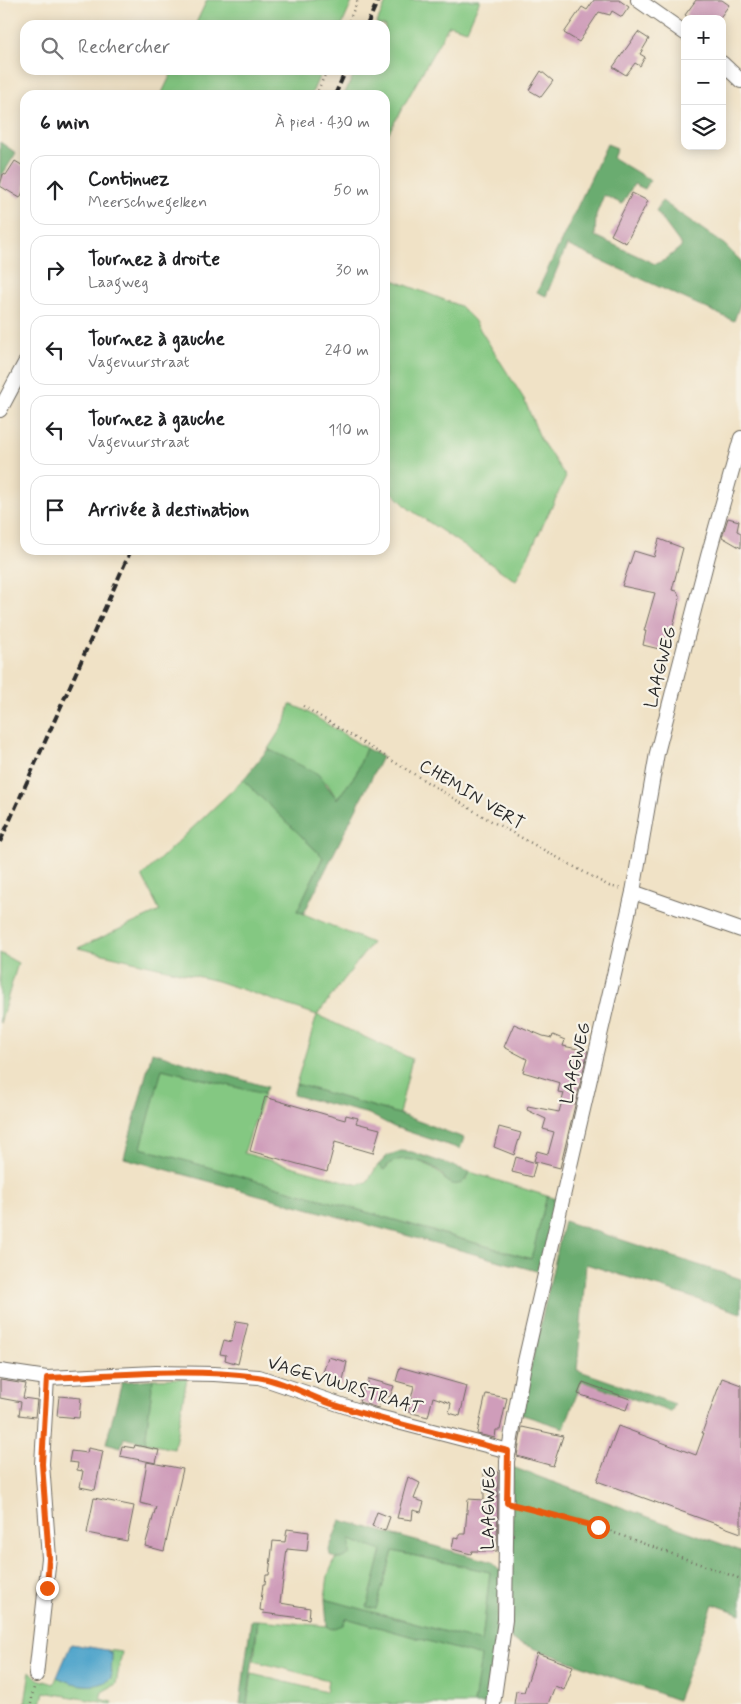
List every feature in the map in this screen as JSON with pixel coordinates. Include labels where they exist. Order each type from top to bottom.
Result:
[{"type":"street","points":[[638,0],[681,30]]},
{"type":"street","points":[[726,67],[741,81]]},
{"type":"street","points":[[0,410],[20,372]]},
{"type":"street","name":"LAAGWEG","points":[[494,1704],[505,1620],[508,1451],[523,1370],[633,892],[657,753],[741,438]]},
{"type":"street","points":[[633,892],[741,930]]},
{"type":"street","name":"VAGEVUURSTRAAT","points":[[0,1371],[47,1378],[156,1373],[258,1377],[339,1406],[508,1451]]},
{"type":"street","points":[[36,1675],[49,1558],[42,1464],[47,1378]]},
{"type":"path","points":[[349,20],[358,0]]},
{"type":"path","points":[[318,90],[325,75]]},
{"type":"path","name":"CHEMIN VERT","points":[[302,706],[484,817],[609,886],[633,892]]},
{"type":"path","points":[[507,1503],[598,1527],[741,1579]]},
{"type":"path","points":[[31,1704],[36,1675]]},
{"type":"green space","points":[[207,0],[353,0],[344,20],[197,20]]},
{"type":"green space","points":[[387,0],[480,0],[467,30],[449,25],[390,130],[390,90],[346,90],[354,75],[390,75],[390,20],[378,20]]},
{"type":"green space","points":[[171,75],[320,75],[313,90],[163,90]]},
{"type":"green space","points":[[0,142],[16,153],[0,179]]},
{"type":"green space","points":[[607,144],[617,148],[613,158],[650,180],[645,189],[634,184],[622,204],[604,195],[596,215],[595,236],[655,264],[665,260],[682,246],[656,211],[662,201],[725,245],[741,261],[741,302],[734,321],[567,245],[546,296],[537,292]]},
{"type":"green space","points":[[390,279],[460,306],[474,320],[524,399],[541,440],[566,477],[516,581],[408,508],[390,490]]},
{"type":"green space","points":[[290,704],[304,710],[366,748],[356,774],[337,799],[327,783],[268,749],[286,721]]},
{"type":"green space","points":[[366,748],[382,757],[304,913],[297,911],[323,857],[243,780],[268,749],[318,774],[337,799],[356,774]]},
{"type":"green space","points":[[243,780],[323,857],[297,911],[372,943],[317,1015],[217,981],[78,948],[160,911],[142,876]]},
{"type":"green space","points":[[0,953],[18,963],[0,1023]]},
{"type":"green space","points":[[317,1015],[412,1059],[399,1114],[296,1084]]},
{"type":"green space","points":[[152,1052],[267,1087],[264,1094],[162,1069],[141,1148],[531,1259],[547,1196],[557,1199],[540,1272],[124,1158]]},
{"type":"green space","points":[[162,1069],[264,1094],[244,1153],[359,1185],[367,1182],[378,1165],[384,1170],[393,1161],[400,1159],[415,1160],[436,1170],[445,1180],[467,1180],[470,1172],[547,1196],[532,1259],[140,1148]]},
{"type":"green space","points":[[296,1084],[399,1114],[464,1138],[460,1149],[394,1127],[369,1114],[293,1095]]},
{"type":"green space","points":[[401,1151],[412,1152],[470,1172],[464,1181],[454,1184],[446,1180],[436,1169],[418,1161],[398,1160],[390,1163],[384,1170],[378,1165],[387,1156]]},
{"type":"green space","points":[[564,1221],[741,1279],[741,1313],[586,1264],[577,1370],[675,1404],[671,1412],[582,1381],[564,1428],[520,1414]]},
{"type":"green space","points":[[187,1378],[174,1449],[145,1443],[153,1379]]},
{"type":"green space","points":[[153,1379],[145,1443],[124,1438],[121,1447],[106,1443],[122,1382]]},
{"type":"green space","points":[[512,1467],[741,1551],[741,1614],[713,1604],[677,1700],[511,1640]]},
{"type":"green space","points":[[340,1520],[492,1562],[501,1571],[496,1644],[486,1704],[474,1704],[481,1656],[346,1618],[343,1625],[332,1629],[327,1626],[325,1599],[482,1642],[490,1572],[393,1551],[376,1609],[367,1607],[382,1551],[350,1540],[350,1554],[340,1559],[330,1555],[329,1550]]},
{"type":"green space","points":[[350,1540],[382,1550],[368,1607],[376,1608],[393,1551],[490,1572],[482,1642],[325,1599],[328,1575],[335,1559],[341,1559]]},
{"type":"green space","points":[[346,1618],[482,1656],[474,1704],[247,1704],[252,1674],[326,1692],[328,1680],[254,1661],[258,1620],[327,1626],[332,1629]]},
{"type":"green space","points":[[251,1620],[258,1620],[247,1704],[240,1704]]},
{"type":"green space","points":[[107,1650],[122,1652],[116,1684],[102,1692],[100,1699],[113,1702],[112,1704],[44,1692],[41,1704],[25,1704],[30,1671],[38,1679],[54,1684],[57,1677],[84,1685],[105,1682],[111,1678],[112,1654]]},
{"type":"water","points":[[71,1644],[107,1650],[112,1654],[111,1678],[99,1684],[84,1685],[57,1677]]},
{"type":"building","points":[[594,0],[619,0],[629,7],[622,17],[612,11],[610,15],[599,12],[579,42],[564,33],[582,7],[587,10]]},
{"type":"building","points":[[696,0],[722,0],[729,5],[722,15],[685,15]]},
{"type":"building","points":[[638,32],[649,39],[640,54],[645,57],[640,66],[635,63],[626,75],[613,67]]},
{"type":"building","points":[[541,71],[553,81],[541,97],[529,90]]},
{"type":"building","points":[[15,161],[20,164],[20,198],[0,186],[3,174],[6,175]]},
{"type":"building","points":[[632,193],[648,201],[626,243],[611,235]]},
{"type":"building","points":[[728,518],[739,521],[737,531],[741,533],[741,548],[722,537]]},
{"type":"building","points":[[659,539],[683,548],[672,590],[677,591],[680,598],[667,651],[643,645],[646,631],[644,631],[655,593],[622,586],[634,551],[654,557]]},
{"type":"building","points":[[514,1024],[543,1036],[552,1038],[553,1035],[565,1040],[563,1046],[588,1051],[560,1168],[534,1161],[537,1151],[548,1154],[554,1132],[543,1129],[546,1119],[527,1110],[528,1106],[559,1112],[564,1093],[558,1092],[560,1083],[523,1072],[527,1059],[504,1047]]},
{"type":"building","points":[[265,1097],[345,1120],[346,1115],[358,1118],[356,1123],[380,1129],[373,1153],[335,1142],[327,1172],[250,1151]]},
{"type":"building","points":[[499,1127],[521,1133],[514,1155],[494,1147]]},
{"type":"building","points":[[516,1157],[536,1163],[532,1177],[512,1172]]},
{"type":"building","points":[[236,1321],[248,1323],[238,1364],[225,1360],[226,1355],[220,1354],[224,1340],[231,1342]]},
{"type":"building","points":[[328,1357],[347,1362],[342,1385],[321,1379]]},
{"type":"building","points":[[400,1367],[467,1386],[460,1416],[449,1413],[451,1403],[433,1397],[428,1417],[408,1412],[414,1386],[396,1381]]},
{"type":"building","points":[[722,1378],[741,1385],[741,1533],[597,1481],[618,1426],[696,1455]]},
{"type":"building","points":[[369,1379],[394,1386],[390,1397],[383,1395],[378,1408],[359,1402],[363,1388],[366,1389]]},
{"type":"building","points":[[0,1380],[26,1384],[23,1398],[37,1400],[35,1417],[19,1415],[21,1402],[0,1398]]},
{"type":"building","points":[[583,1382],[630,1399],[626,1410],[578,1394]]},
{"type":"building","points":[[486,1394],[507,1398],[500,1430],[496,1430],[495,1438],[477,1434]]},
{"type":"building","points":[[59,1396],[81,1398],[79,1418],[57,1416]]},
{"type":"building","points":[[522,1427],[563,1436],[553,1466],[517,1456]]},
{"type":"building","points":[[135,1445],[159,1450],[156,1463],[120,1456],[122,1446],[134,1448]]},
{"type":"building","points":[[88,1448],[103,1451],[95,1490],[80,1487],[83,1471],[77,1470],[78,1463],[69,1462],[71,1451],[87,1453]]},
{"type":"building","points":[[147,1462],[183,1469],[164,1551],[145,1546],[156,1507],[140,1503]]},
{"type":"building","points":[[484,1472],[498,1472],[497,1551],[472,1551],[471,1554],[452,1549],[454,1537],[459,1538],[459,1534],[465,1534],[468,1499],[484,1500]]},
{"type":"building","points":[[408,1477],[420,1483],[414,1499],[424,1502],[421,1512],[413,1510],[412,1520],[397,1518]]},
{"type":"building","points":[[94,1498],[134,1506],[127,1541],[87,1533]]},
{"type":"building","points":[[377,1512],[390,1517],[385,1531],[372,1526]]},
{"type":"building","points":[[287,1529],[309,1532],[307,1551],[287,1549],[280,1603],[310,1608],[309,1619],[263,1613],[264,1611],[260,1610],[263,1584],[265,1584],[266,1575],[269,1575],[273,1541],[285,1542]]},
{"type":"building","points":[[537,1653],[573,1666],[564,1690],[555,1686],[548,1704],[514,1704],[516,1691],[524,1692]]},
{"type":"railway","points":[[369,20],[378,0]]},
{"type":"railway","points":[[337,90],[344,75]]},
{"type":"railway","points":[[0,842],[129,555]]},
{"type":"route","points":[[47,1588],[49,1558],[46,1493],[42,1464],[47,1378],[156,1373],[258,1377],[279,1383],[331,1404],[371,1416],[508,1451],[507,1503],[598,1527]]}]
